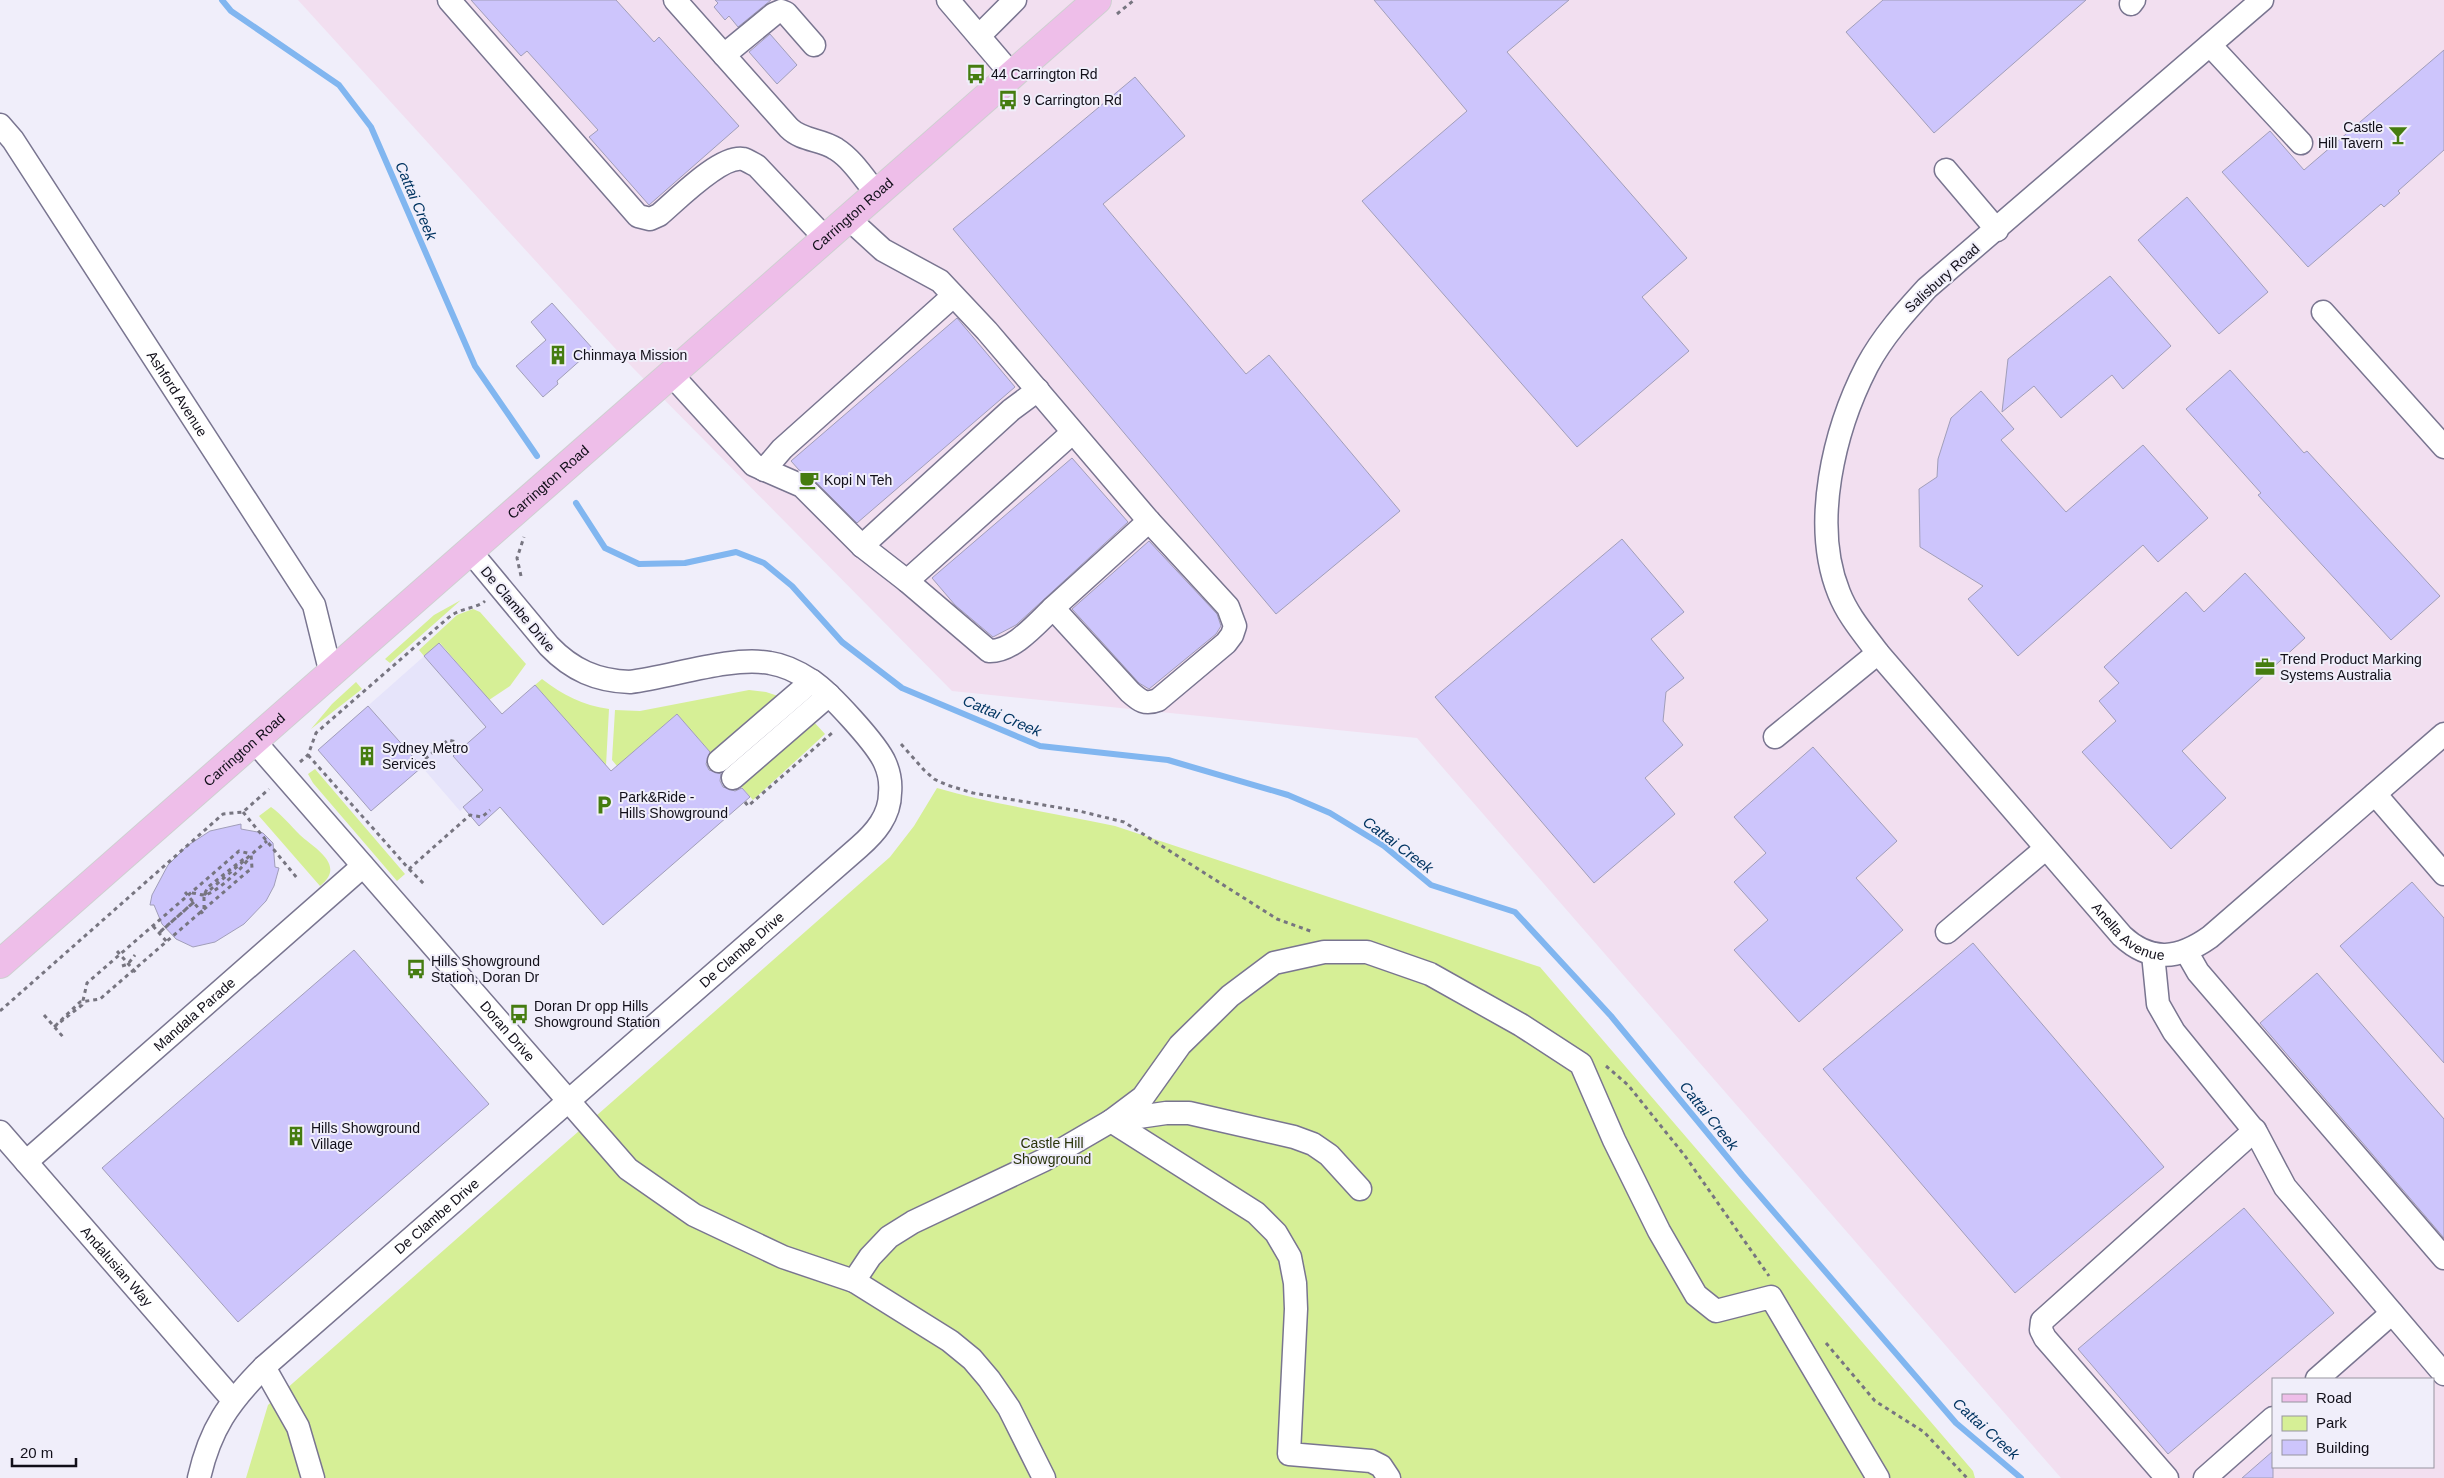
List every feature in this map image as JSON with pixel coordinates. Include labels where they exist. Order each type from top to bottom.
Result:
[{"type":"main road","name":"Carrington Road","points":[[0,964],[254,742],[670,373],[1097,0]]},
{"type":"street","points":[[448,0],[638,216],[650,219],[659,215],[715,168],[729,160],[743,159],[757,166],[825,238]]},
{"type":"street","points":[[675,0],[796,134],[835,148],[846,157],[876,193]]},
{"type":"street","points":[[948,0],[1012,75]]},
{"type":"street","points":[[979,36],[1014,0]]},
{"type":"street","name":"Salisbury Road","points":[[1878,654],[1850,616],[1839,593],[1830,564],[1826,532],[1827,498],[1836,457],[1848,414],[1867,366],[1897,319],[1927,288],[1997,230],[2262,0]]},
{"type":"street","points":[[724,55],[774,14],[781,11],[786,13],[814,45]]},
{"type":"street","points":[[2210,45],[2300,143]]},
{"type":"street","name":"Ashford Avenue","points":[[0,125],[13,140],[314,605],[331,674]]},
{"type":"street","points":[[1946,170],[1997,230]]},
{"type":"street","points":[[848,218],[883,250],[940,281],[952,297],[987,331],[1149,521],[1228,607],[1235,626],[1226,643],[1158,700],[1150,704],[1141,702],[1054,608]]},
{"type":"street","points":[[764,470],[782,449],[952,297]]},
{"type":"street","points":[[2323,312],[2444,447]]},
{"type":"street","points":[[670,373],[729,440],[764,470],[802,486],[862,546],[907,581],[989,651],[997,651],[1009,645],[1054,608],[1149,521]]},
{"type":"street","points":[[862,546],[1011,410],[1038,390]]},
{"type":"street","points":[[907,581],[1072,433]]},
{"type":"street","name":"De Clambe Drive","points":[[199,1478],[214,1430],[233,1400],[264,1367],[859,847],[881,824],[887,810],[891,794],[884,761],[874,746],[820,688],[771,663],[750,661],[630,682],[594,677],[562,660],[470,551]]},
{"type":"street","points":[[1775,737],[1878,654]]},
{"type":"street","name":"Anella Avenue","points":[[1878,654],[2122,936],[2132,946],[2153,954],[2179,954],[2210,938],[2444,734]]},
{"type":"street","points":[[719,761],[820,688]]},
{"type":"street","points":[[733,778],[820,688]]},
{"type":"street","name":"Doran Drive","points":[[254,742],[628,1169],[694,1215],[783,1257],[854,1281],[950,1340],[972,1359],[1009,1408],[1044,1478]]},
{"type":"street","points":[[2375,794],[2444,874]]},
{"type":"street","points":[[1947,932],[2045,849]]},
{"type":"street","name":"Mandala Parade","points":[[26,1162],[363,866]]},
{"type":"street","points":[[2186,951],[2198,972],[2444,1258]]},
{"type":"street","points":[[854,1281],[870,1257],[889,1237],[913,1222],[1044,1160],[1111,1121],[1143,1097],[1180,1045],[1230,996],[1274,963],[1324,952],[1367,952],[1430,974],[1520,1025],[1582,1064],[1618,1149],[1659,1231],[1696,1294],[1716,1311],[1771,1297],[1878,1478]]},
{"type":"street","points":[[2153,954],[2155,990],[2164,1016],[2254,1130],[2285,1187],[2444,1374]]},
{"type":"street","points":[[1111,1121],[1189,1113],[1294,1137],[1313,1144],[1329,1155],[1360,1189]]},
{"type":"street","points":[[1111,1121],[1256,1213],[1276,1233],[1290,1257],[1295,1283],[1296,1309],[1289,1454],[1371,1460],[1381,1466],[1389,1478]]},
{"type":"street","points":[[2167,1478],[2045,1338],[2041,1330],[2042,1321],[2254,1130]]},
{"type":"street","name":"Andalusian Way","points":[[0,1132],[233,1400]]},
{"type":"street","points":[[2318,1378],[2392,1313]]},
{"type":"street","points":[[264,1367],[298,1427],[313,1478]]},
{"type":"street","points":[[2205,1478],[2272,1419]]},
{"type":"path","points":[[424,884],[308,755],[316,733],[448,618],[464,608],[479,606]]},
{"type":"path","points":[[745,802],[748,806],[832,734]]},
{"type":"path","points":[[419,764],[448,740],[457,742]]},
{"type":"path","points":[[409,869],[470,815],[482,817],[490,810]]},
{"type":"path","points":[[0,1011],[224,814],[244,812],[298,878]]},
{"type":"path","points":[[204,909],[204,895],[208,887],[240,860],[267,841]]},
{"type":"path","points":[[54,1027],[82,1005],[87,984],[238,851],[251,854]]},
{"type":"path","points":[[192,893],[204,895],[212,892],[238,870],[251,854]]},
{"type":"path","points":[[83,1002],[100,999],[252,868],[251,854]]},
{"type":"path","points":[[185,892],[204,915]]},
{"type":"path","points":[[159,933],[194,902]]},
{"type":"path","points":[[153,926],[166,942]]},
{"type":"path","points":[[117,951],[135,969]]},
{"type":"path","points":[[122,953],[137,974]]},
{"type":"path","points":[[44,1015],[64,1038]]},
{"type":"shaded area","points":[[298,0],[2444,0],[2444,1478],[2061,1478],[1417,738],[952,691],[633,368]]},
{"type":"shaded area","points":[[439,643],[502,714],[453,756],[483,790],[460,811],[422,767],[371,811],[318,750]]},
{"type":"green space","points":[[461,600],[390,663],[385,659],[434,615]]},
{"type":"green space","points":[[473,609],[480,612],[526,664],[510,686],[489,700],[440,643],[424,656],[419,650],[457,615]]},
{"type":"green space","points":[[542,679],[573,698],[590,705],[609,709],[606,766],[535,685]]},
{"type":"green space","points":[[356,682],[362,689],[311,729],[332,704]]},
{"type":"green space","points":[[749,690],[766,692],[784,698],[716,759],[677,714],[617,766],[612,760],[615,710],[640,711]]},
{"type":"green space","points":[[813,721],[825,734],[753,800],[740,785]]},
{"type":"green space","points":[[315,769],[405,874],[397,881],[313,783],[308,774]]},
{"type":"green space","name":"Castle Hill Showground","points":[[937,788],[1003,804],[1115,826],[1540,967],[1973,1471],[1975,1478],[246,1478],[268,1405],[890,857],[914,826]]},
{"type":"green space","points":[[271,807],[320,851],[329,864],[330,871],[320,886],[259,816]]},
{"type":"building","points":[[471,0],[616,0],[654,42],[659,37],[739,126],[649,205],[589,137],[598,130],[527,51],[521,56]]},
{"type":"building","points":[[715,0],[771,0],[738,27],[729,16],[725,20],[714,7],[718,3]]},
{"type":"building","points":[[1374,0],[1569,0],[1507,52],[1687,258],[1642,297],[1689,351],[1577,447],[1362,201],[1467,111]]},
{"type":"building","points":[[1883,0],[2086,0],[1934,133],[1846,32]]},
{"type":"building","points":[[770,34],[797,65],[777,84],[749,52]]},
{"type":"building","points":[[2444,50],[2444,150],[2398,191],[2400,193],[2384,207],[2381,204],[2308,267],[2222,172],[2270,131],[2304,170]]},
{"type":"building","points":[[1135,77],[1185,136],[1103,204],[1246,374],[1269,355],[1400,511],[1276,614],[953,229]]},
{"type":"building","points":[[2187,197],[2268,292],[2219,334],[2138,240]]},
{"type":"building","points":[[2110,276],[2171,346],[2123,389],[2112,375],[2061,418],[2034,386],[2002,412],[2008,359]]},
{"type":"building","name":"Chinmaya Mission","points":[[552,303],[593,349],[557,381],[558,384],[543,397],[516,366],[546,340],[531,322]]},
{"type":"building","points":[[957,318],[1015,387],[857,523],[811,477],[799,470],[791,461]]},
{"type":"building","points":[[2230,370],[2304,453],[2307,451],[2440,596],[2391,640],[2258,495],[2261,493],[2186,409]]},
{"type":"building","points":[[1981,391],[2014,429],[2001,440],[2066,512],[2143,445],[2208,518],[2158,562],[2143,545],[2018,656],[1968,599],[1983,586],[1920,547],[1919,489],[1937,477],[1938,459],[1951,418]]},
{"type":"building","points":[[1072,458],[1128,522],[1016,625],[993,637],[955,605],[932,578]]},
{"type":"building","points":[[1622,539],[1684,612],[1651,639],[1684,678],[1666,692],[1663,721],[1683,745],[1645,778],[1675,814],[1594,883],[1435,697]]},
{"type":"building","points":[[1149,541],[1217,614],[1221,626],[1216,634],[1149,689],[1139,683],[1072,609]]},
{"type":"building","points":[[2245,573],[2305,638],[2182,751],[2226,798],[2171,849],[2082,752],[2116,721],[2099,701],[2119,683],[2104,667],[2186,592],[2204,612]]},
{"type":"building","name":"Park&Ride - Hills Showground","points":[[439,643],[502,714],[535,685],[611,771],[677,714],[710,752],[706,764],[709,770],[721,774],[720,781],[723,787],[735,791],[742,788],[750,797],[603,925],[500,807],[479,826],[463,807],[483,790],[453,756],[486,727],[424,656]]},
{"type":"building","name":"Sydney Metro Services","points":[[368,706],[422,767],[371,811],[318,750]]},
{"type":"building","points":[[1813,747],[1897,841],[1856,878],[1903,930],[1799,1022],[1734,950],[1768,920],[1734,882],[1766,853],[1734,817]]},
{"type":"building","points":[[241,824],[241,829],[263,833],[273,843],[275,867],[279,868],[274,886],[266,901],[244,924],[215,942],[193,947],[176,939],[162,924],[154,905],[150,905],[152,895],[168,865],[187,846],[210,831]]},
{"type":"building","points":[[2412,882],[2444,918],[2444,1063],[2340,946]]},
{"type":"building","points":[[1973,943],[2164,1167],[2015,1293],[1823,1069]]},
{"type":"building","name":"Hills Showground Village","points":[[354,950],[489,1104],[238,1322],[102,1168]]},
{"type":"building","points":[[2317,973],[2444,1119],[2444,1238],[2260,1023]]},
{"type":"building","points":[[2244,1208],[2334,1313],[2168,1454],[2078,1349]]},
{"type":"building","points":[[2272,1452],[2273,1478],[2242,1478]]},
{"type":"waterway","name":"Cattai Creek","points":[[222,0],[231,11],[339,85],[371,127],[475,366],[537,456]]},
{"type":"waterway","name":"Cattai Creek","points":[[576,503],[605,548],[639,564],[685,563],[736,552],[764,563],[792,586],[842,642],[902,688],[1040,746],[1168,760],[1288,795],[1330,813],[1384,846],[1431,885],[1515,912],[1611,1016],[1742,1175],[1956,1423],[2021,1478]]},
{"type":"place","name":"44 Carrington Rd","points":[[976,74]]},
{"type":"place","name":"9 Carrington Rd","points":[[1008,100]]},
{"type":"place","name":"Castle Hill Tavern","points":[[2398,135]]},
{"type":"place","name":"Chinmaya Mission","points":[[558,355]]},
{"type":"place","name":"Kopi N Teh","points":[[809,480]]},
{"type":"place","name":"Trend Product Marking Systems Australia","points":[[2265,667]]},
{"type":"place","name":"Sydney Metro Services","points":[[367,756]]},
{"type":"place","name":"Park&Ride - Hills Showground","points":[[604,805]]},
{"type":"place","name":"Hills Showground Station, Doran Dr","points":[[416,969]]},
{"type":"place","name":"Doran Dr opp Hills Showground Station","points":[[519,1014]]},
{"type":"place","name":"Hills Showground Village","points":[[296,1136]]}]
